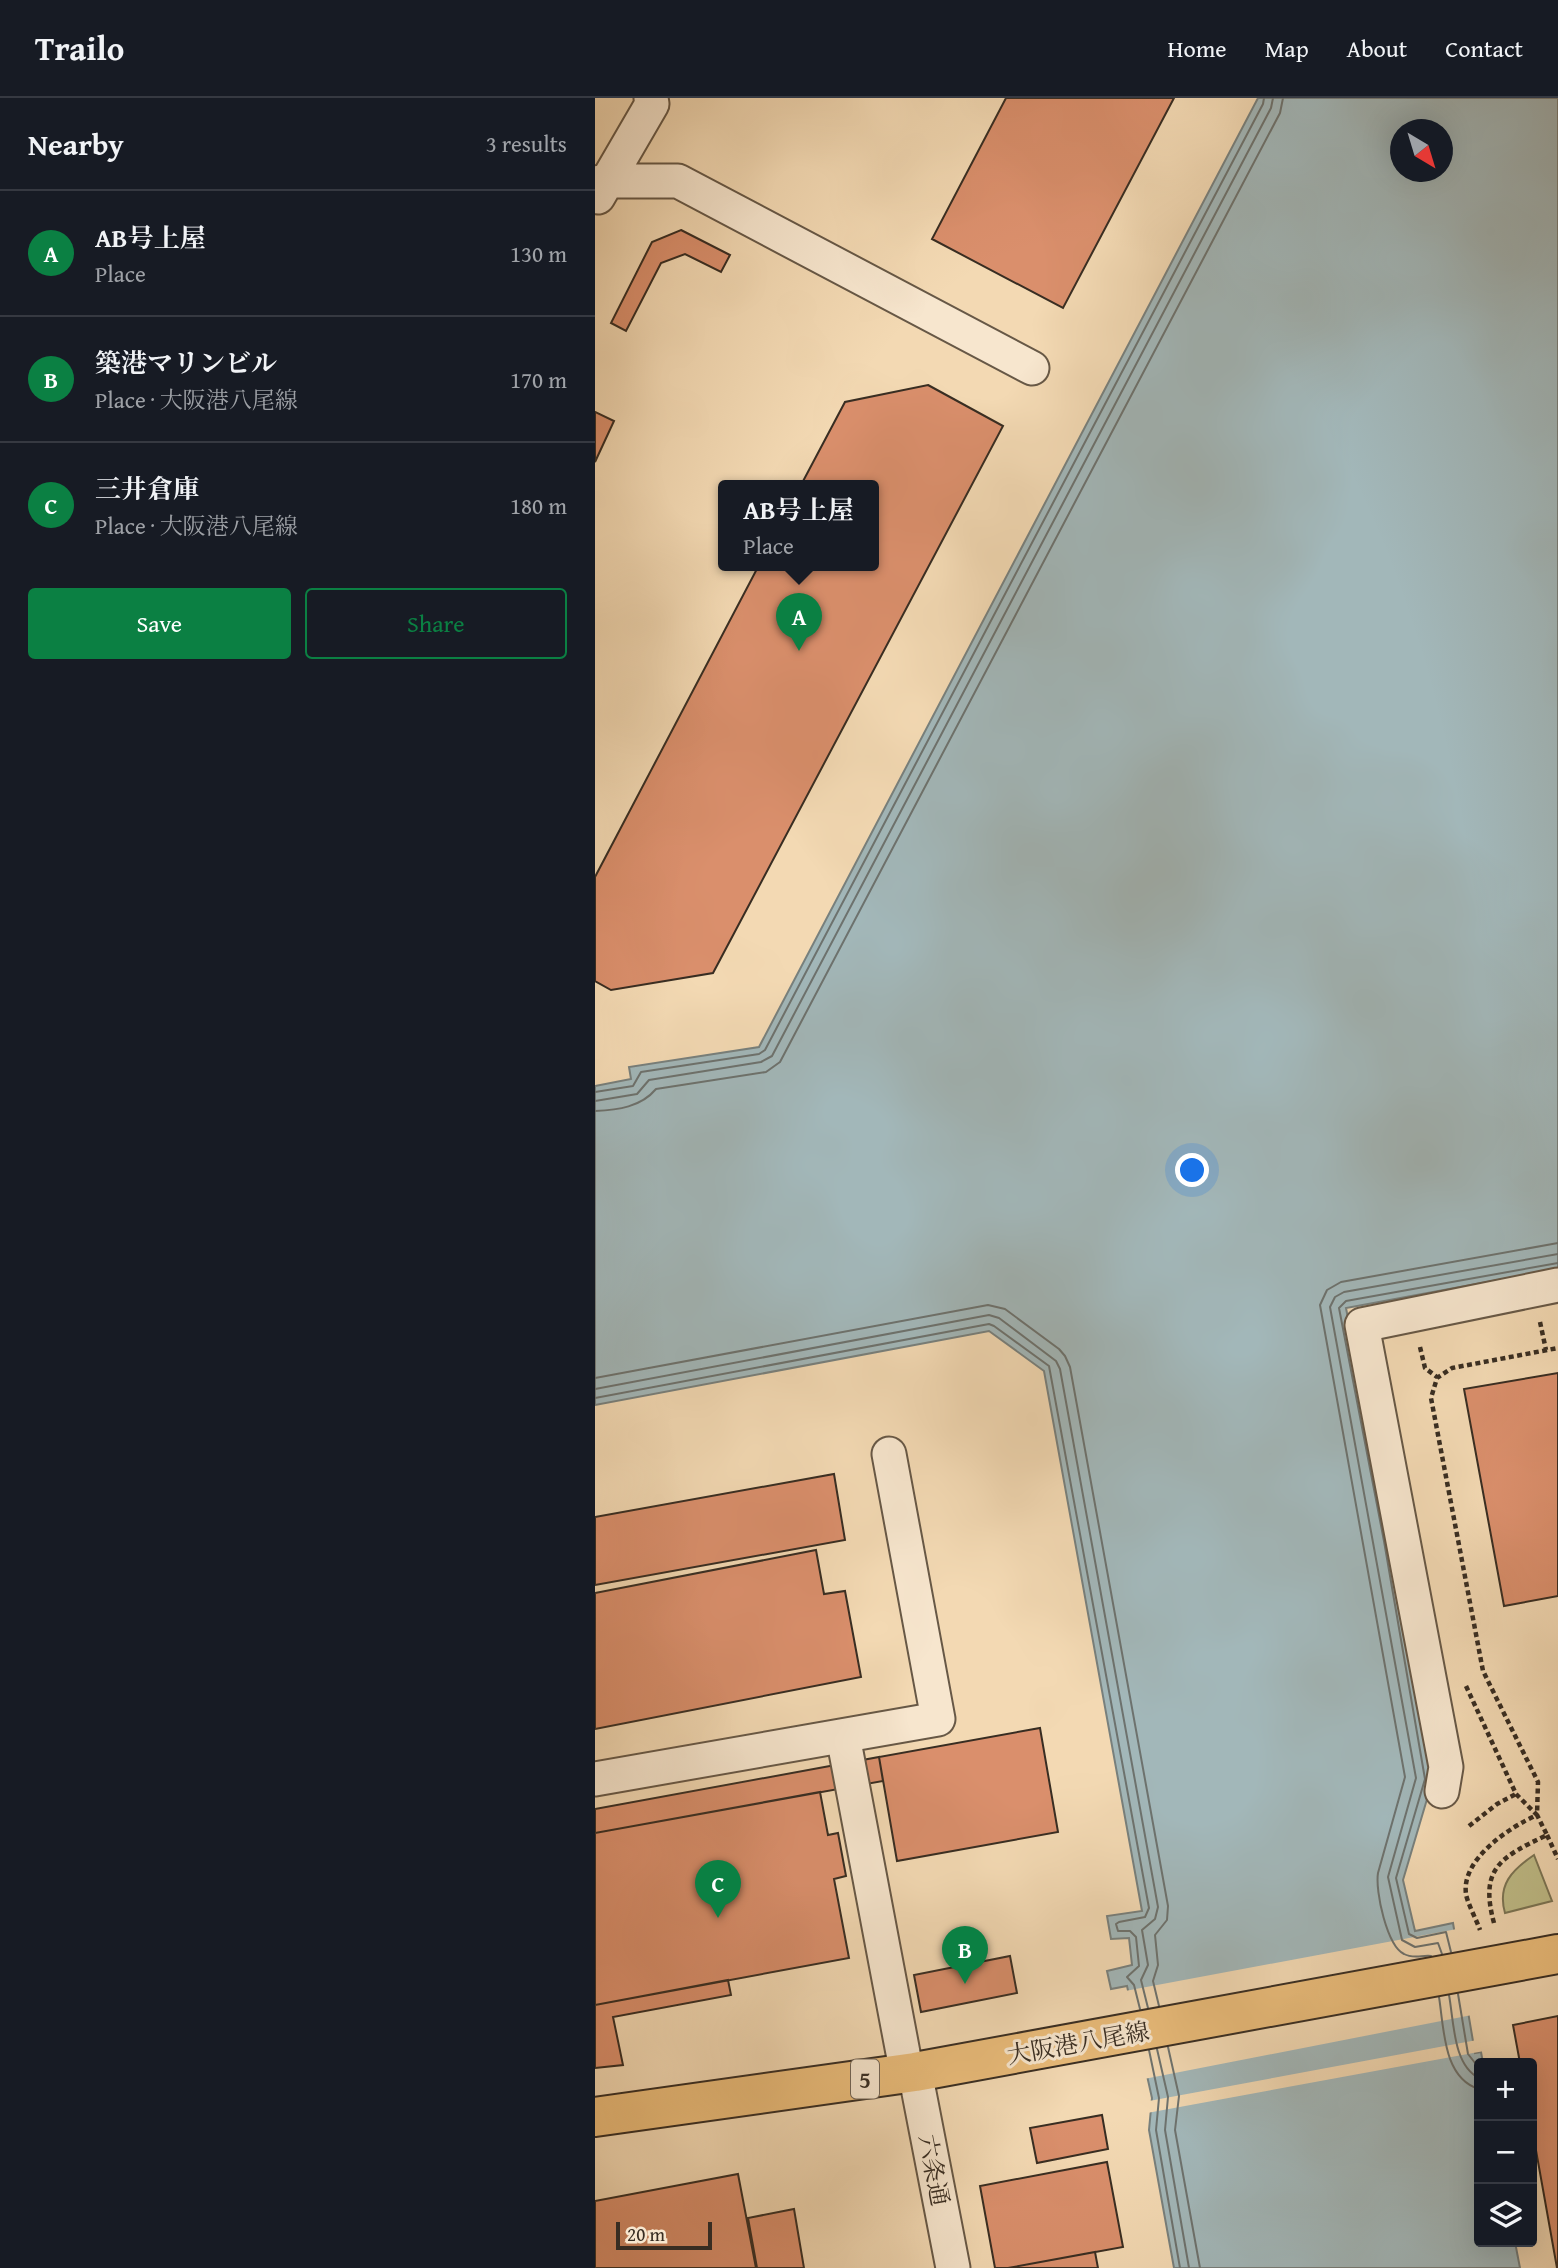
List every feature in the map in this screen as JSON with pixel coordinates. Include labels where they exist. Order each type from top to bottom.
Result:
[{"type":"main road","name":"大阪港八尾線","points":[[595,2117],[911,2073],[1558,1954]]},
{"type":"street","points":[[599,189],[652,104],[651,98]]},
{"type":"street","points":[[599,189],[678,181],[1033,368]]},
{"type":"street","points":[[1442,1791],[1445,1767],[1362,1325],[1558,1285]]},
{"type":"street","points":[[595,1779],[938,1719],[889,1454]]},
{"type":"street","name":"六条通","points":[[842,1736],[953,2268]]},
{"type":"path","points":[[1537,1815],[1538,1782],[1483,1671],[1431,1398],[1437,1378],[1452,1368],[1558,1348]]},
{"type":"path","points":[[1425,1368],[1437,1378]]},
{"type":"path","points":[[1469,1826],[1497,1804],[1516,1794],[1537,1815],[1558,1859]]},
{"type":"path","points":[[1481,1930],[1466,1894],[1467,1882],[1474,1865],[1497,1839],[1521,1822],[1537,1815]]},
{"type":"path","points":[[1494,1923],[1488,1889],[1493,1874],[1501,1861],[1517,1849],[1547,1835]]},
{"type":"shaded area","points":[[1534,1855],[1552,1901],[1505,1913],[1503,1894],[1508,1879]]},
{"type":"water","points":[[1258,98],[1558,98],[1558,1269],[1346,1308],[1433,1779],[1403,1880],[1415,1931],[1453,1923],[1475,2053],[1481,2052],[1482,2058],[1474,2058],[1474,2247],[1516,2247],[1520,2268],[1174,2268],[1149,2130],[1152,2098],[1127,1986],[1111,1989],[1107,1971],[1132,1965],[1129,1938],[1111,1939],[1107,1916],[1142,1911],[1044,1371],[989,1331],[595,1405],[595,1086],[631,1079],[629,1067],[759,1047]]},
{"type":"pier","points":[[1457,1929],[1472,2015],[1144,2079],[1125,1991]]},
{"type":"pier","points":[[1477,2040],[1478,2049],[1484,2051],[1147,2113],[1149,2101]]},
{"type":"building","points":[[1006,98],[1174,98],[1063,308],[932,239]]},
{"type":"building","points":[[681,230],[730,255],[721,272],[685,254],[661,263],[626,331],[611,323],[652,242]]},
{"type":"building","points":[[928,385],[1003,426],[713,973],[611,990],[595,981],[595,877],[756,571],[879,571],[879,480],[804,480],[845,402]]},
{"type":"building","points":[[595,412],[614,421],[595,462]]},
{"type":"building","points":[[1558,1373],[1558,1596],[1504,1606],[1464,1389]]},
{"type":"building","points":[[834,1474],[845,1540],[595,1585],[595,1517]]},
{"type":"building","points":[[816,1550],[824,1594],[845,1591],[861,1677],[595,1729],[595,1593]]},
{"type":"building","points":[[1040,1728],[1058,1832],[897,1861],[879,1757]]},
{"type":"building","points":[[879,1757],[883,1781],[595,1833],[595,1809]]},
{"type":"building","points":[[820,1792],[828,1835],[838,1833],[846,1876],[834,1879],[849,1958],[595,2005],[595,1833]]},
{"type":"building","points":[[1010,1956],[1017,1993],[921,2012],[914,1975]]},
{"type":"building","points":[[728,1980],[731,1995],[613,2017],[623,2065],[595,2068],[595,2005]]},
{"type":"building","points":[[1558,2016],[1558,2268],[1537,2156],[1537,2058],[1519,2058],[1513,2025]]},
{"type":"building","points":[[1102,2115],[1108,2149],[1037,2163],[1030,2128]]},
{"type":"building","points":[[1107,2162],[1123,2247],[1008,2268],[995,2268],[980,2186]]},
{"type":"building","points":[[738,2174],[756,2268],[595,2268],[595,2201]]},
{"type":"building","points":[[794,2209],[804,2268],[757,2268],[748,2218]]},
{"type":"building","points":[[1095,2252],[1098,2268],[1008,2268]]},
{"type":"place","name":"AB号上屋","points":[[799,651]]},
{"type":"place","name":"三井倉庫","points":[[718,1918]]},
{"type":"place","name":"築港マリンビル","points":[[965,1984]]}]
